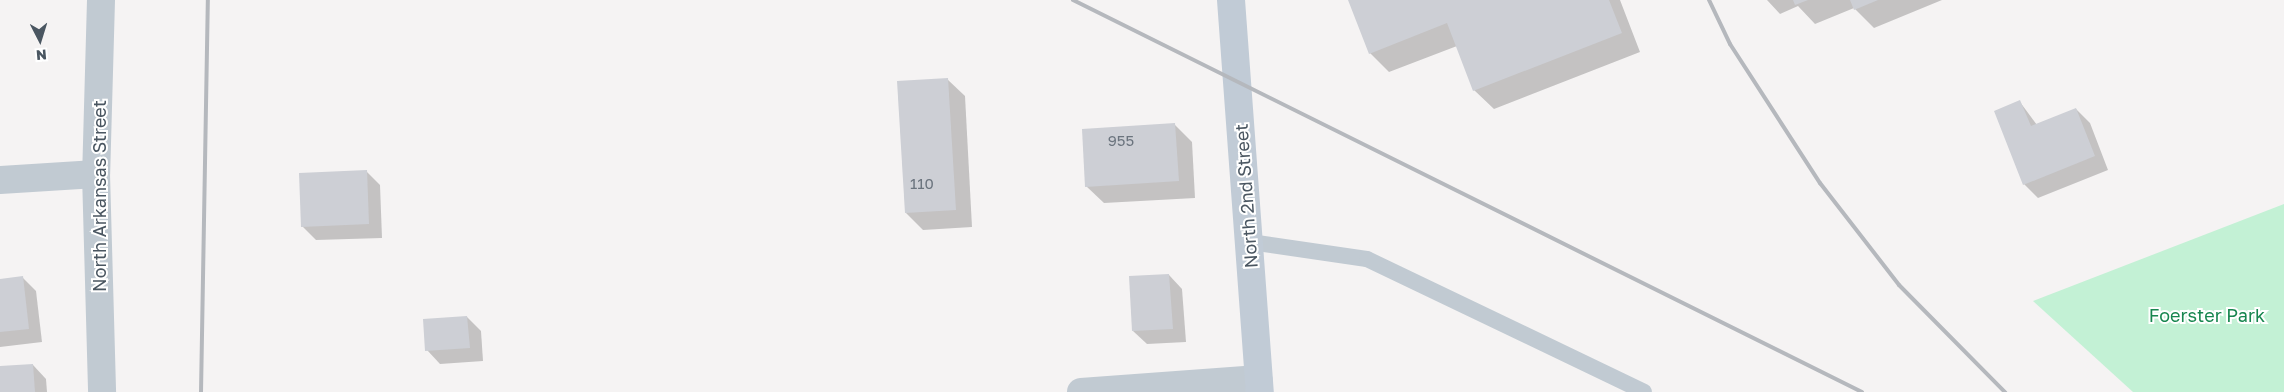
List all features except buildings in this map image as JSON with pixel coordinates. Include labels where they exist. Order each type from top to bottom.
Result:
[{"type":"main road","name":"North 2nd Street","points":[[1231,0],[1260,386]]},
{"type":"street","name":"North Arkansas Street","points":[[101,0],[96,174],[102,392]]},
{"type":"street","points":[[0,180],[96,174]]},
{"type":"street","points":[[1081,392],[1260,386]]},
{"type":"lane","points":[[1250,242],[1367,259],[1644,392]]},
{"type":"green space","name":"Foerster Park","points":[[2284,204],[2284,392],[2133,392],[2033,301]]},
{"type":"railway","points":[[201,392],[208,0]]},
{"type":"railway","points":[[1073,0],[1862,392]]},
{"type":"railway","points":[[1709,0],[1730,44],[1820,183],[1899,285],[2005,392]]}]
